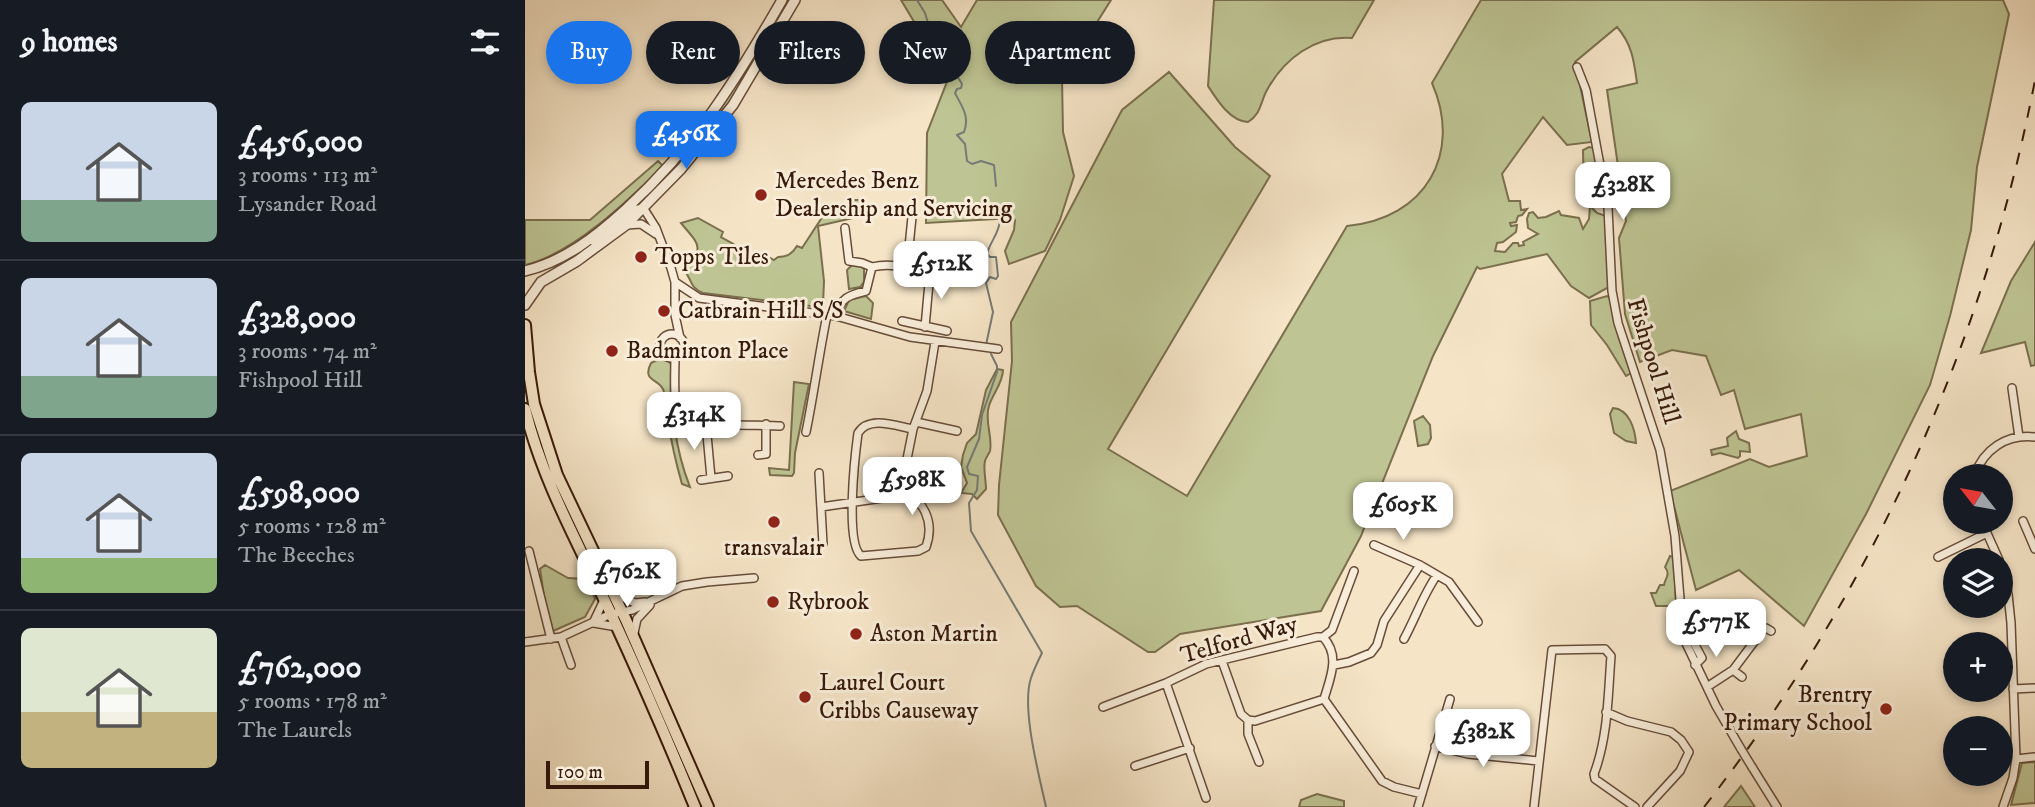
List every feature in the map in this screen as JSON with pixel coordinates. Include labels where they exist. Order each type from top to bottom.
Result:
[{"type":"main road","points":[[525,325],[531,382],[545,442],[608,597]]},
{"type":"main road","points":[[525,410],[538,455],[555,496],[608,597],[633,638],[708,807]]},
{"type":"main road","points":[[617,613],[617,628],[695,807]]},
{"type":"street","points":[[577,250],[642,194],[695,138],[739,75],[782,0]]},
{"type":"street","points":[[525,305],[541,282],[577,261],[627,225],[681,170],[733,105],[795,0]]},
{"type":"street","name":"Fishpool Hill","points":[[1577,67],[1586,90],[1608,208],[1612,291],[1618,323],[1660,450],[1675,536],[1682,631],[1686,647],[1741,749],[1777,807]]},
{"type":"street","points":[[525,271],[577,250],[609,232],[635,209],[644,209]]},
{"type":"street","points":[[644,209],[659,237],[675,282],[675,315],[684,344],[683,351],[675,358],[668,357],[661,351],[662,341],[667,336],[675,315]]},
{"type":"street","points":[[907,267],[912,217]]},
{"type":"street","points":[[627,225],[641,224],[659,237]]},
{"type":"street","points":[[845,228],[849,261],[862,262],[872,267],[883,264],[971,276],[973,279]]},
{"type":"street","points":[[835,316],[845,297],[866,291],[872,267]]},
{"type":"street","points":[[925,327],[930,272]]},
{"type":"street","points":[[675,282],[699,298],[835,316],[935,342],[998,349]]},
{"type":"street","points":[[806,432],[827,315]]},
{"type":"street","points":[[902,321],[947,331]]},
{"type":"street","points":[[667,336],[680,338]]},
{"type":"street","points":[[821,507],[896,496],[901,489],[915,426],[927,391],[935,342]]},
{"type":"street","points":[[675,358],[677,410],[684,419],[706,424],[781,426]]},
{"type":"street","points":[[2012,388],[2019,436]]},
{"type":"street","points":[[901,489],[921,501],[925,508],[928,534],[926,547],[918,551],[861,556],[854,549],[852,504],[855,451],[861,428],[877,423],[957,431]]},
{"type":"street","points":[[706,424],[711,478]]},
{"type":"street","points":[[758,455],[766,454],[766,424]]},
{"type":"street","points":[[1981,464],[1988,452],[2004,441],[2019,436],[2035,438]]},
{"type":"street","points":[[820,473],[823,544]]},
{"type":"street","points":[[701,480],[728,476]]},
{"type":"street","points":[[2023,521],[2035,549]]},
{"type":"street","points":[[1938,556],[1985,534]]},
{"type":"street","points":[[1374,545],[1420,565],[1449,582],[1478,622]]},
{"type":"street","points":[[529,551],[528,566],[551,639]]},
{"type":"street","points":[[1324,699],[1334,665],[1371,653],[1377,645],[1384,621],[1420,565]]},
{"type":"street","name":"Telford Way","points":[[1103,707],[1167,683],[1206,664],[1323,637],[1332,630],[1354,571]]},
{"type":"street","points":[[1404,639],[1418,614],[1423,597],[1437,575]]},
{"type":"street","points":[[525,642],[561,637],[693,583],[754,578]]},
{"type":"street","points":[[593,623],[608,597],[635,603],[656,600]]},
{"type":"street","points":[[633,638],[637,619],[656,600]]},
{"type":"street","points":[[1707,687],[1733,670],[1767,630],[1750,616]]},
{"type":"street","points":[[593,623],[617,628]]},
{"type":"street","points":[[561,637],[571,665]]},
{"type":"street","name":"Telford Way","points":[[1323,637],[1328,642],[1334,665]]},
{"type":"street","name":"Fishpool Hill","points":[[1695,645],[1702,658],[1695,665]]},
{"type":"street","points":[[1534,807],[1552,650],[1605,649],[1611,656],[1607,712],[1603,749],[1594,774],[1595,779],[1635,807]]},
{"type":"street","points":[[1222,661],[1241,714],[1248,720],[1255,721],[1324,699]]},
{"type":"street","points":[[1733,670],[1742,677]]},
{"type":"street","points":[[1167,683],[1206,797]]},
{"type":"street","points":[[2003,807],[2016,759],[2013,689],[2035,688]]},
{"type":"street","points":[[1324,699],[1382,781],[1422,794]]},
{"type":"street","points":[[1419,807],[1450,699]]},
{"type":"street","points":[[1607,712],[1627,721],[1671,732],[1689,752],[1680,771],[1647,807]]},
{"type":"street","points":[[1248,720],[1248,734],[1259,762]]},
{"type":"street","points":[[1435,746],[1468,754],[1538,761]]},
{"type":"street","points":[[1135,766],[1190,748]]},
{"type":"street","points":[[2016,759],[2035,757]]},
{"type":"green space","points":[[787,0],[790,0],[778,21],[775,21]]},
{"type":"green space","points":[[901,0],[942,0],[957,21],[914,21]]},
{"type":"green space","points":[[977,0],[1111,0],[1098,21],[985,21],[985,84],[1062,84],[1063,132],[1074,176],[1060,220],[1045,251],[1009,264],[1005,251],[1014,230],[1013,218],[926,223],[927,133],[946,84],[971,84],[971,21],[965,21]]},
{"type":"green space","points":[[1214,0],[1374,0],[1352,38],[1325,40],[1313,45],[1282,68],[1267,90],[1258,112],[1248,122],[1230,114],[1208,86]]},
{"type":"green space","points":[[1481,0],[2003,0],[2009,14],[1977,167],[1971,230],[1930,385],[1866,514],[1804,626],[1739,570],[1696,590],[1670,491],[1750,459],[1769,467],[1807,456],[1801,414],[1745,429],[1734,390],[1721,395],[1706,356],[1672,350],[1640,362],[1625,314],[1619,238],[1626,221],[1607,90],[1637,83],[1629,46],[1617,27],[1575,62],[1592,142],[1567,145],[1543,117],[1502,174],[1509,201],[1520,201],[1521,210],[1527,209],[1518,216],[1516,222],[1510,223],[1511,226],[1517,225],[1516,232],[1503,242],[1497,243],[1495,251],[1505,252],[1513,243],[1524,245],[1523,242],[1538,234],[1528,228],[1529,213],[1533,212],[1538,218],[1559,211],[1561,215],[1579,218],[1583,229],[1589,219],[1590,206],[1597,213],[1606,216],[1609,287],[1589,298],[1571,286],[1547,254],[1480,269],[1477,267],[1433,356],[1361,536],[1321,611],[1180,634],[1155,652],[1148,652],[1077,606],[1060,607],[1036,586],[998,515],[1012,361],[1011,322],[1122,110],[1169,72],[1235,147],[1270,176],[1108,449],[1187,496],[1347,226],[1374,221],[1398,211],[1416,196],[1430,178],[1439,158],[1443,134],[1440,109],[1432,83]]},
{"type":"green space","points":[[754,56],[754,62],[734,96],[718,119],[657,190],[655,188],[694,145],[736,84],[740,84],[740,78]]},
{"type":"green space","points":[[1594,148],[1601,182],[1596,191],[1584,191],[1583,150]]},
{"type":"green space","points":[[658,161],[663,166],[599,224],[562,250],[525,265],[525,220],[590,220]]},
{"type":"green space","points":[[850,200],[862,200],[866,215],[818,226],[824,281],[823,305],[811,306],[703,293],[693,286],[683,269],[695,256],[697,246],[681,223],[698,218],[723,232],[721,237],[762,260],[765,255],[774,260],[789,255],[797,246],[802,248],[823,216],[851,210]]},
{"type":"green space","points":[[2035,242],[2035,365],[2031,366],[2025,342],[1981,353],[2011,281]]},
{"type":"green space","points":[[852,265],[860,265],[864,269],[864,282],[860,287],[849,289],[847,270]]},
{"type":"green space","points":[[866,296],[873,303],[871,319],[844,311],[849,300]]},
{"type":"green space","points":[[1607,296],[1611,299],[1619,338],[1631,373],[1626,376],[1591,325],[1590,301]]},
{"type":"green space","points":[[661,358],[671,364],[675,426],[680,457],[690,487],[682,484],[664,392],[648,374],[651,363]]},
{"type":"green space","points":[[997,369],[1003,370],[988,412],[991,445],[984,464],[986,489],[977,499],[972,494],[961,493],[967,483],[961,467],[967,443],[976,434],[986,390]]},
{"type":"green space","points":[[794,382],[809,384],[795,453],[794,473],[792,476],[770,475],[769,468],[789,470]]},
{"type":"green space","points":[[1613,408],[1619,409],[1627,416],[1633,426],[1636,443],[1626,441],[1614,433],[1610,414]]},
{"type":"green space","points":[[1423,416],[1430,425],[1431,438],[1428,444],[1418,446],[1414,421]]},
{"type":"green space","points":[[1736,431],[1739,439],[1749,443],[1750,452],[1740,451],[1738,458],[1720,453],[1712,455],[1711,450],[1728,446],[1727,438]]},
{"type":"green space","points":[[1670,556],[1674,557],[1676,606],[1656,606],[1651,593],[1656,593],[1660,585],[1664,585],[1668,574],[1665,567]]},
{"type":"green space","points":[[545,565],[568,578],[587,579],[595,599],[585,617],[553,631],[540,569]]},
{"type":"green space","points":[[2035,762],[2035,803],[2011,805],[2022,763]]},
{"type":"green space","points":[[1741,786],[1755,807],[1724,807]]},
{"type":"green space","points":[[1317,794],[1344,801],[1344,807],[1299,807],[1301,800]]},
{"type":"waterway","points":[[917,0],[925,13],[932,36],[962,84],[955,93],[964,112],[966,126],[964,132],[957,135],[965,144],[967,161],[972,164],[981,161],[994,165],[996,186]]},
{"type":"waterway","points":[[986,345],[993,312],[986,283],[990,277],[996,279],[998,276],[996,257],[987,254],[1000,219]]},
{"type":"waterway","points":[[991,354],[997,372],[982,415],[979,439],[967,467],[969,474],[978,476],[977,490],[969,503],[971,531],[1042,653],[1031,678],[1028,706],[1032,742],[1046,807]]},
{"type":"railway","points":[[1704,807],[1764,726],[1819,641],[1869,554],[1913,463],[1952,371],[1985,276],[2013,179],[2035,80]]},
{"type":"place","name":"Mercedes Benz Dealership and Servicing","points":[[761,195]]},
{"type":"place","name":"Topps Tiles","points":[[641,257]]},
{"type":"place","name":"Catbrain Hill S/S","points":[[664,311]]},
{"type":"place","name":"Badminton Place","points":[[612,351]]},
{"type":"place","name":"transvalair","points":[[774,522]]},
{"type":"place","name":"Rybrook","points":[[773,602]]},
{"type":"place","name":"Aston Martin","points":[[856,634]]},
{"type":"place","name":"Laurel Court Cribbs Causeway","points":[[805,697]]},
{"type":"place","name":"Brentry Primary School","points":[[1886,709]]}]
